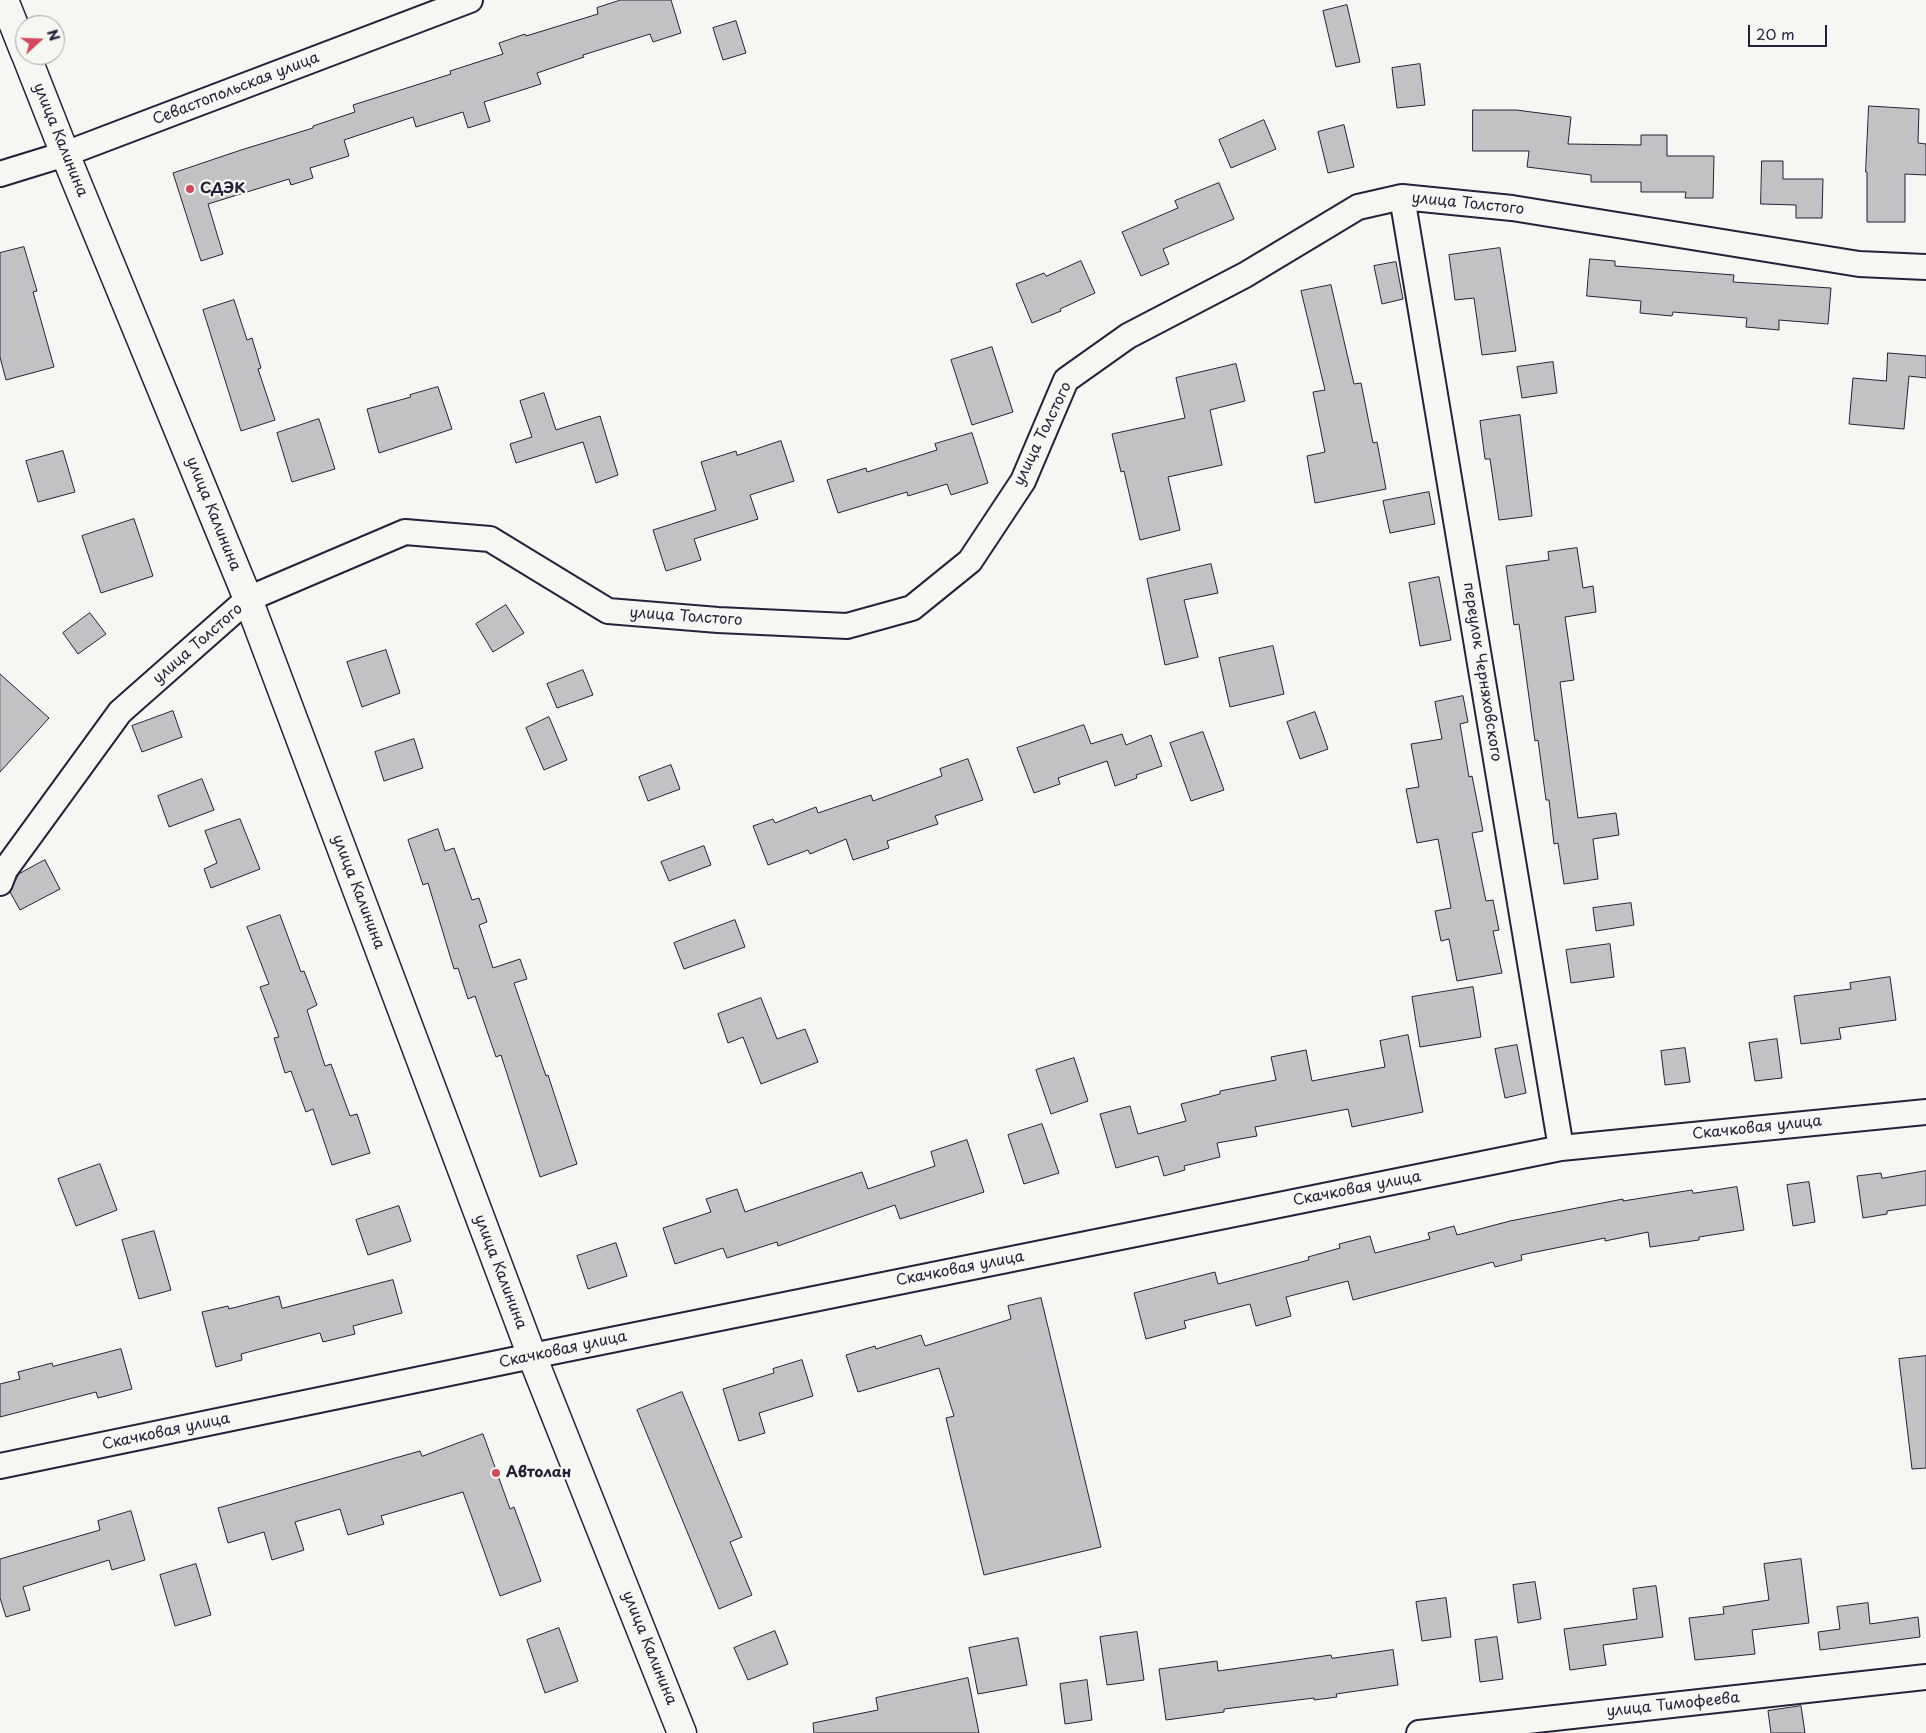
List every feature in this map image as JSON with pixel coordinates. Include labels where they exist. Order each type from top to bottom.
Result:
[{"type":"main road","name":"улица Калинина","points":[[4,0],[15,28]]},
{"type":"main road","name":"улица Калинина","points":[[29,65],[248,600],[532,1356],[682,1733]]},
{"type":"street","name":"Севастопольская улица","points":[[0,174],[65,154],[470,0]]},
{"type":"street","name":"улица Толстого","points":[[0,883],[5,870],[120,712],[248,600],[406,532],[490,539],[608,611],[718,620],[847,626],[912,608],[970,561],[1023,481],[1066,380],[1128,336],[1245,275],[1358,207],[1402,197],[1512,208],[1859,264],[1926,267]]},
{"type":"street","name":"переулок Черняховского","points":[[1402,197],[1561,1148]]},
{"type":"street","name":"Скачковая улица","points":[[0,1466],[532,1356],[1561,1148],[1926,1112]]},
{"type":"street","name":"улица Тимофеева","points":[[1419,1733],[1926,1677]]},
{"type":"building","points":[[621,0],[671,0],[681,33],[653,42],[650,34],[583,55],[584,57],[537,73],[541,84],[484,102],[490,121],[468,128],[463,112],[416,127],[413,117],[344,140],[349,156],[310,168],[313,178],[291,185],[289,179],[208,204],[223,254],[201,261],[173,173],[313,128],[313,126],[355,112],[353,105],[451,74],[450,71],[503,54],[499,43],[598,14],[597,8]]},
{"type":"building","points":[[1347,5],[1360,62],[1336,67],[1323,11]]},
{"type":"building","points":[[736,21],[746,53],[723,60],[713,28]]},
{"type":"building","points":[[1420,64],[1425,105],[1397,108],[1392,68]]},
{"type":"building","points":[[1869,106],[1919,109],[1918,143],[1926,144],[1926,175],[1905,174],[1905,222],[1867,222],[1866,172]]},
{"type":"building","points":[[1473,110],[1516,110],[1571,117],[1568,144],[1641,145],[1641,135],[1667,135],[1667,156],[1714,156],[1713,198],[1685,198],[1686,192],[1641,192],[1641,182],[1591,182],[1591,175],[1527,167],[1529,151],[1473,151]]},
{"type":"building","points":[[1264,120],[1276,149],[1231,168],[1219,140]]},
{"type":"building","points":[[1344,125],[1354,167],[1328,173],[1318,132]]},
{"type":"building","points":[[1762,161],[1783,161],[1783,179],[1823,179],[1822,218],[1796,218],[1796,205],[1761,204]]},
{"type":"building","points":[[1219,183],[1234,219],[1163,249],[1169,264],[1141,276],[1122,232],[1178,208],[1175,201]]},
{"type":"building","points":[[24,247],[37,291],[33,292],[54,367],[6,380],[0,357],[0,253]]},
{"type":"building","points":[[1500,248],[1516,351],[1482,355],[1474,298],[1455,300],[1449,255]]},
{"type":"building","points":[[1590,259],[1615,261],[1615,266],[1734,275],[1733,282],[1831,288],[1828,324],[1779,320],[1779,330],[1746,327],[1747,318],[1673,312],[1672,316],[1640,313],[1641,301],[1587,296]]},
{"type":"building","points":[[1081,261],[1095,293],[1060,309],[1061,311],[1032,323],[1016,284],[1044,273],[1046,276]]},
{"type":"building","points":[[1396,262],[1403,299],[1382,304],[1374,266]]},
{"type":"building","points":[[1331,285],[1354,384],[1361,383],[1373,443],[1377,442],[1386,489],[1315,503],[1307,456],[1325,452],[1313,392],[1325,390],[1301,291]]},
{"type":"building","points":[[234,300],[247,340],[252,338],[261,368],[258,369],[275,420],[241,431],[203,310]]},
{"type":"building","points":[[992,347],[1013,412],[972,425],[951,360]]},
{"type":"building","points":[[1888,353],[1926,356],[1926,378],[1909,376],[1904,429],[1849,424],[1853,378],[1886,381]]},
{"type":"building","points":[[1553,362],[1557,393],[1522,398],[1517,367]]},
{"type":"building","points":[[1236,364],[1245,401],[1210,410],[1222,465],[1168,477],[1180,530],[1140,540],[1124,471],[1121,472],[1112,434],[1185,418],[1176,378]]},
{"type":"building","points":[[438,387],[452,429],[379,453],[367,409],[411,397],[410,395]]},
{"type":"building","points":[[544,393],[556,430],[600,416],[618,475],[596,483],[583,442],[516,463],[510,444],[532,437],[520,401]]},
{"type":"building","points":[[1520,415],[1532,516],[1499,520],[1490,459],[1485,459],[1480,421]]},
{"type":"building","points":[[319,419],[335,469],[292,482],[277,433]]},
{"type":"building","points":[[972,433],[988,483],[951,495],[947,484],[908,496],[907,492],[838,513],[827,480],[866,468],[867,472],[937,450],[935,444]]},
{"type":"building","points":[[781,441],[794,481],[750,495],[758,519],[694,539],[701,560],[666,571],[653,530],[716,510],[701,462],[736,451],[737,455]]},
{"type":"building","points":[[63,451],[75,492],[38,502],[26,461]]},
{"type":"building","points":[[1429,492],[1435,524],[1390,533],[1383,501]]},
{"type":"building","points":[[134,519],[153,576],[101,593],[82,536]]},
{"type":"building","points":[[1577,548],[1583,588],[1593,586],[1596,612],[1565,617],[1574,680],[1560,682],[1578,818],[1616,813],[1619,835],[1593,839],[1598,879],[1564,884],[1558,843],[1554,844],[1549,800],[1546,800],[1538,740],[1535,741],[1519,624],[1514,625],[1506,566],[1549,560],[1548,552]]},
{"type":"building","points":[[1211,564],[1218,593],[1184,600],[1198,657],[1165,665],[1147,579]]},
{"type":"building","points":[[1439,577],[1451,640],[1420,646],[1409,583]]},
{"type":"building","points":[[506,605],[524,633],[493,652],[476,624]]},
{"type":"building","points":[[90,613],[106,634],[78,654],[63,633]]},
{"type":"building","points":[[1273,646],[1284,694],[1230,707],[1219,658]]},
{"type":"building","points":[[386,650],[400,693],[362,707],[347,662]]},
{"type":"building","points":[[583,670],[593,695],[557,708],[547,684]]},
{"type":"building","points":[[0,674],[49,718],[0,772]]},
{"type":"building","points":[[1463,696],[1468,722],[1460,724],[1469,777],[1472,776],[1483,831],[1472,833],[1486,901],[1493,900],[1499,930],[1493,931],[1502,973],[1457,981],[1449,939],[1441,941],[1435,911],[1451,908],[1438,839],[1417,843],[1406,789],[1419,787],[1411,744],[1442,739],[1435,702]]},
{"type":"building","points":[[173,711],[182,737],[142,752],[132,726]]},
{"type":"building","points":[[1315,712],[1328,749],[1300,759],[1287,722]]},
{"type":"building","points":[[549,717],[567,760],[544,770],[526,728]]},
{"type":"building","points":[[1084,725],[1091,744],[1122,734],[1126,745],[1151,735],[1162,766],[1136,775],[1137,778],[1115,786],[1107,761],[1058,778],[1060,784],[1034,793],[1017,748]]},
{"type":"building","points":[[1203,732],[1224,790],[1191,801],[1170,743]]},
{"type":"building","points":[[414,739],[423,768],[384,781],[375,752]]},
{"type":"building","points":[[968,759],[983,800],[935,816],[938,824],[887,841],[889,848],[853,860],[846,839],[810,854],[808,850],[768,865],[753,826],[773,819],[775,823],[816,807],[818,813],[871,795],[873,801],[942,776],[940,769]]},
{"type":"building","points":[[671,765],[680,789],[648,801],[639,777]]},
{"type":"building","points":[[202,779],[214,810],[169,827],[158,796]]},
{"type":"building","points":[[240,819],[260,869],[211,888],[204,869],[217,863],[205,831]]},
{"type":"building","points":[[438,829],[445,851],[454,848],[472,900],[479,898],[487,922],[479,925],[493,968],[520,959],[527,979],[514,983],[546,1076],[548,1075],[577,1164],[540,1177],[501,1055],[496,1057],[475,996],[468,999],[458,968],[454,969],[428,883],[423,885],[408,840]]},
{"type":"building","points":[[704,846],[711,865],[669,881],[661,862]]},
{"type":"building","points":[[45,860],[60,889],[20,910],[10,892],[17,877],[19,874]]},
{"type":"building","points":[[1631,903],[1634,925],[1596,931],[1593,908]]},
{"type":"building","points":[[280,915],[301,972],[304,971],[317,1005],[307,1010],[325,1066],[331,1064],[350,1116],[357,1114],[370,1153],[332,1165],[313,1109],[306,1112],[291,1071],[285,1073],[274,1038],[279,1037],[260,987],[269,984],[247,927]]},
{"type":"building","points":[[735,920],[745,947],[684,969],[674,943]]},
{"type":"building","points":[[1610,944],[1614,977],[1571,983],[1566,950]]},
{"type":"building","points":[[1890,977],[1896,1020],[1839,1028],[1841,1039],[1801,1044],[1794,996],[1851,989],[1850,983]]},
{"type":"building","points":[[1473,987],[1481,1037],[1420,1047],[1412,997]]},
{"type":"building","points":[[761,998],[777,1039],[805,1029],[818,1062],[761,1084],[743,1037],[728,1043],[718,1014]]},
{"type":"building","points":[[1408,1035],[1423,1112],[1352,1127],[1348,1109],[1255,1127],[1257,1136],[1217,1143],[1220,1157],[1184,1166],[1185,1170],[1164,1176],[1158,1156],[1116,1168],[1100,1114],[1130,1106],[1138,1134],[1186,1121],[1181,1104],[1220,1094],[1220,1091],[1276,1080],[1271,1057],[1306,1050],[1312,1081],[1385,1067],[1380,1041]]},
{"type":"building","points":[[1777,1039],[1782,1078],[1755,1081],[1749,1043]]},
{"type":"building","points":[[1517,1045],[1526,1093],[1505,1098],[1495,1049]]},
{"type":"building","points":[[1685,1048],[1690,1082],[1665,1085],[1661,1051]]},
{"type":"building","points":[[1074,1058],[1088,1101],[1051,1114],[1036,1070]]},
{"type":"building","points":[[1042,1124],[1059,1173],[1024,1184],[1008,1135]]},
{"type":"building","points":[[967,1140],[984,1192],[900,1219],[895,1205],[778,1246],[777,1242],[727,1258],[723,1248],[675,1264],[663,1228],[711,1212],[706,1199],[737,1189],[745,1212],[862,1172],[868,1189],[935,1166],[931,1152]]},
{"type":"building","points":[[100,1164],[117,1210],[76,1226],[58,1179]]},
{"type":"building","points":[[1926,1171],[1926,1205],[1887,1211],[1887,1214],[1863,1218],[1857,1176],[1881,1173],[1882,1178]]},
{"type":"building","points":[[1809,1182],[1815,1222],[1793,1226],[1787,1185]]},
{"type":"building","points":[[1737,1187],[1744,1230],[1699,1237],[1699,1240],[1650,1247],[1648,1232],[1605,1241],[1605,1238],[1521,1255],[1522,1260],[1495,1267],[1493,1262],[1353,1300],[1348,1281],[1286,1297],[1291,1316],[1256,1326],[1250,1304],[1184,1321],[1186,1328],[1146,1339],[1134,1293],[1215,1272],[1218,1284],[1309,1260],[1308,1257],[1340,1248],[1339,1244],[1370,1236],[1375,1253],[1430,1239],[1428,1233],[1454,1226],[1457,1235],[1510,1221],[1623,1199],[1623,1201],[1692,1190],[1693,1193]]},
{"type":"building","points":[[399,1206],[411,1241],[368,1255],[356,1220]]},
{"type":"building","points":[[154,1231],[171,1290],[139,1299],[122,1240]]},
{"type":"building","points":[[616,1243],[627,1276],[588,1289],[577,1256]]},
{"type":"building","points":[[393,1280],[402,1313],[353,1326],[355,1334],[323,1342],[320,1333],[241,1354],[242,1360],[216,1367],[202,1312],[228,1306],[229,1309],[279,1296],[282,1308]]},
{"type":"building","points":[[1041,1298],[1101,1547],[984,1575],[946,1418],[954,1416],[939,1368],[858,1392],[846,1355],[875,1346],[876,1349],[921,1335],[925,1346],[1011,1319],[1008,1306]]},
{"type":"building","points":[[121,1349],[132,1389],[98,1398],[96,1392],[0,1417],[0,1384],[20,1379],[18,1372],[52,1363],[53,1366]]},
{"type":"building","points":[[1926,1356],[1926,1468],[1912,1469],[1899,1359]]},
{"type":"building","points":[[802,1360],[813,1396],[759,1413],[765,1433],[739,1441],[723,1389],[774,1373],[773,1369]]},
{"type":"building","points":[[682,1392],[742,1537],[730,1542],[752,1595],[719,1609],[637,1410]]},
{"type":"building","points":[[483,1434],[510,1509],[514,1507],[541,1581],[500,1596],[463,1492],[381,1516],[384,1524],[348,1535],[340,1509],[295,1522],[304,1550],[272,1560],[264,1532],[228,1543],[218,1508],[420,1451],[422,1456]]},
{"type":"building","points":[[131,1511],[145,1560],[112,1570],[109,1560],[23,1587],[30,1610],[6,1617],[0,1598],[0,1559],[100,1530],[98,1521]]},
{"type":"building","points":[[1801,1559],[1809,1623],[1752,1630],[1755,1654],[1695,1660],[1689,1618],[1724,1614],[1723,1607],[1769,1600],[1764,1564]]},
{"type":"building","points":[[196,1564],[211,1615],[175,1626],[160,1575]]},
{"type":"building","points":[[1535,1582],[1541,1619],[1518,1623],[1513,1585]]},
{"type":"building","points":[[1656,1586],[1663,1637],[1603,1645],[1606,1665],[1570,1670],[1564,1629],[1637,1619],[1633,1589]]},
{"type":"building","points":[[1446,1598],[1451,1637],[1422,1641],[1416,1602]]},
{"type":"building","points":[[1868,1603],[1870,1624],[1918,1617],[1920,1637],[1820,1650],[1818,1632],[1840,1629],[1837,1607]]},
{"type":"building","points":[[559,1628],[578,1681],[545,1693],[527,1640]]},
{"type":"building","points":[[775,1631],[788,1664],[748,1680],[734,1648]]},
{"type":"building","points":[[1137,1632],[1144,1680],[1107,1685],[1100,1637]]},
{"type":"building","points":[[1497,1637],[1503,1679],[1480,1682],[1475,1640]]},
{"type":"building","points":[[1018,1638],[1027,1685],[978,1694],[969,1648]]},
{"type":"building","points":[[1393,1650],[1398,1685],[1336,1694],[1337,1697],[1224,1709],[1224,1712],[1166,1720],[1159,1669],[1217,1661],[1218,1671],[1331,1655],[1332,1658]]},
{"type":"building","points":[[968,1678],[979,1733],[814,1733],[813,1723],[878,1710],[876,1698]]},
{"type":"building","points":[[1087,1680],[1092,1720],[1065,1724],[1060,1684]]},
{"type":"building","points":[[1801,1706],[1805,1733],[1771,1733],[1768,1711]]},
{"type":"place","name":"СДЭК","points":[[190,189]]},
{"type":"place","name":"Автолан","points":[[496,1473]]}]
